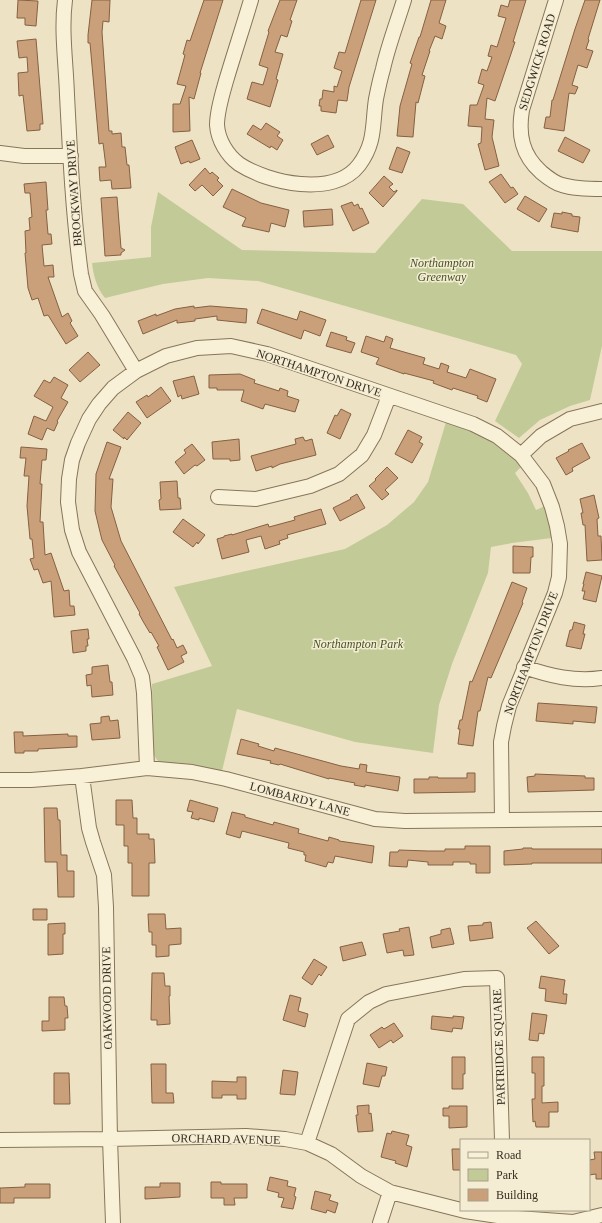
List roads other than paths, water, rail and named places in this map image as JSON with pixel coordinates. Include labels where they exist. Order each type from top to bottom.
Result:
[{"type":"street","name":"BROCKWAY DRIVE","points":[[65,0],[64,36],[70,156],[81,274],[86,291],[136,371]]},
{"type":"street","points":[[251,0],[220,102],[217,125],[220,139],[227,152],[238,163],[260,175],[286,183],[320,184],[335,182],[350,174],[359,164],[368,149],[371,142],[376,99],[383,68],[404,0]]},
{"type":"street","name":"SEDGWICK ROAD","points":[[556,0],[522,110],[520,123],[521,138],[525,152],[534,166],[560,185],[588,189],[602,189]]},
{"type":"street","points":[[0,152],[24,156],[70,156]]},
{"type":"street","name":"NORTHAMPTON DRIVE","points":[[147,768],[142,677],[134,658],[79,552],[72,530],[68,502],[72,460],[83,431],[99,404],[113,388],[136,371],[166,356],[197,348],[231,346],[267,354],[473,424],[496,436],[521,455],[543,484],[552,507],[557,526],[560,544],[559,577],[555,593],[509,706],[504,726],[502,742],[502,820]]},
{"type":"street","points":[[218,497],[256,499],[310,486],[339,474],[362,455],[374,435],[389,396]]},
{"type":"street","points":[[521,455],[541,436],[570,419],[602,411]]},
{"type":"street","points":[[524,667],[548,675],[570,679],[580,680],[602,678]]},
{"type":"street","name":"LOMBARDY LANE","points":[[0,780],[31,780],[82,776],[147,768],[192,772],[226,779],[375,819],[405,821],[602,819]]},
{"type":"street","name":"OAKWOOD DRIVE","points":[[82,776],[89,828],[104,875],[113,1223]]},
{"type":"street","name":"PARTRIDGE SQUARE","points":[[307,1143],[348,1019],[369,1002],[386,994],[464,979],[496,978],[502,1139]]},
{"type":"street","name":"ORCHARD AVENUE","points":[[0,1140],[246,1136],[285,1139],[307,1143],[331,1154],[361,1176],[390,1192],[460,1210]]},
{"type":"street","points":[[380,1223],[390,1192]]},
{"type":"street","name":"ORCHARD AVENUE","points":[[465,1211],[504,1213],[573,1223],[602,1215]]},
{"type":"park label","name":"Northampton Greenway","points":[[442,270]]},
{"type":"park label","name":"Northampton Park","points":[[358,644]]}]
